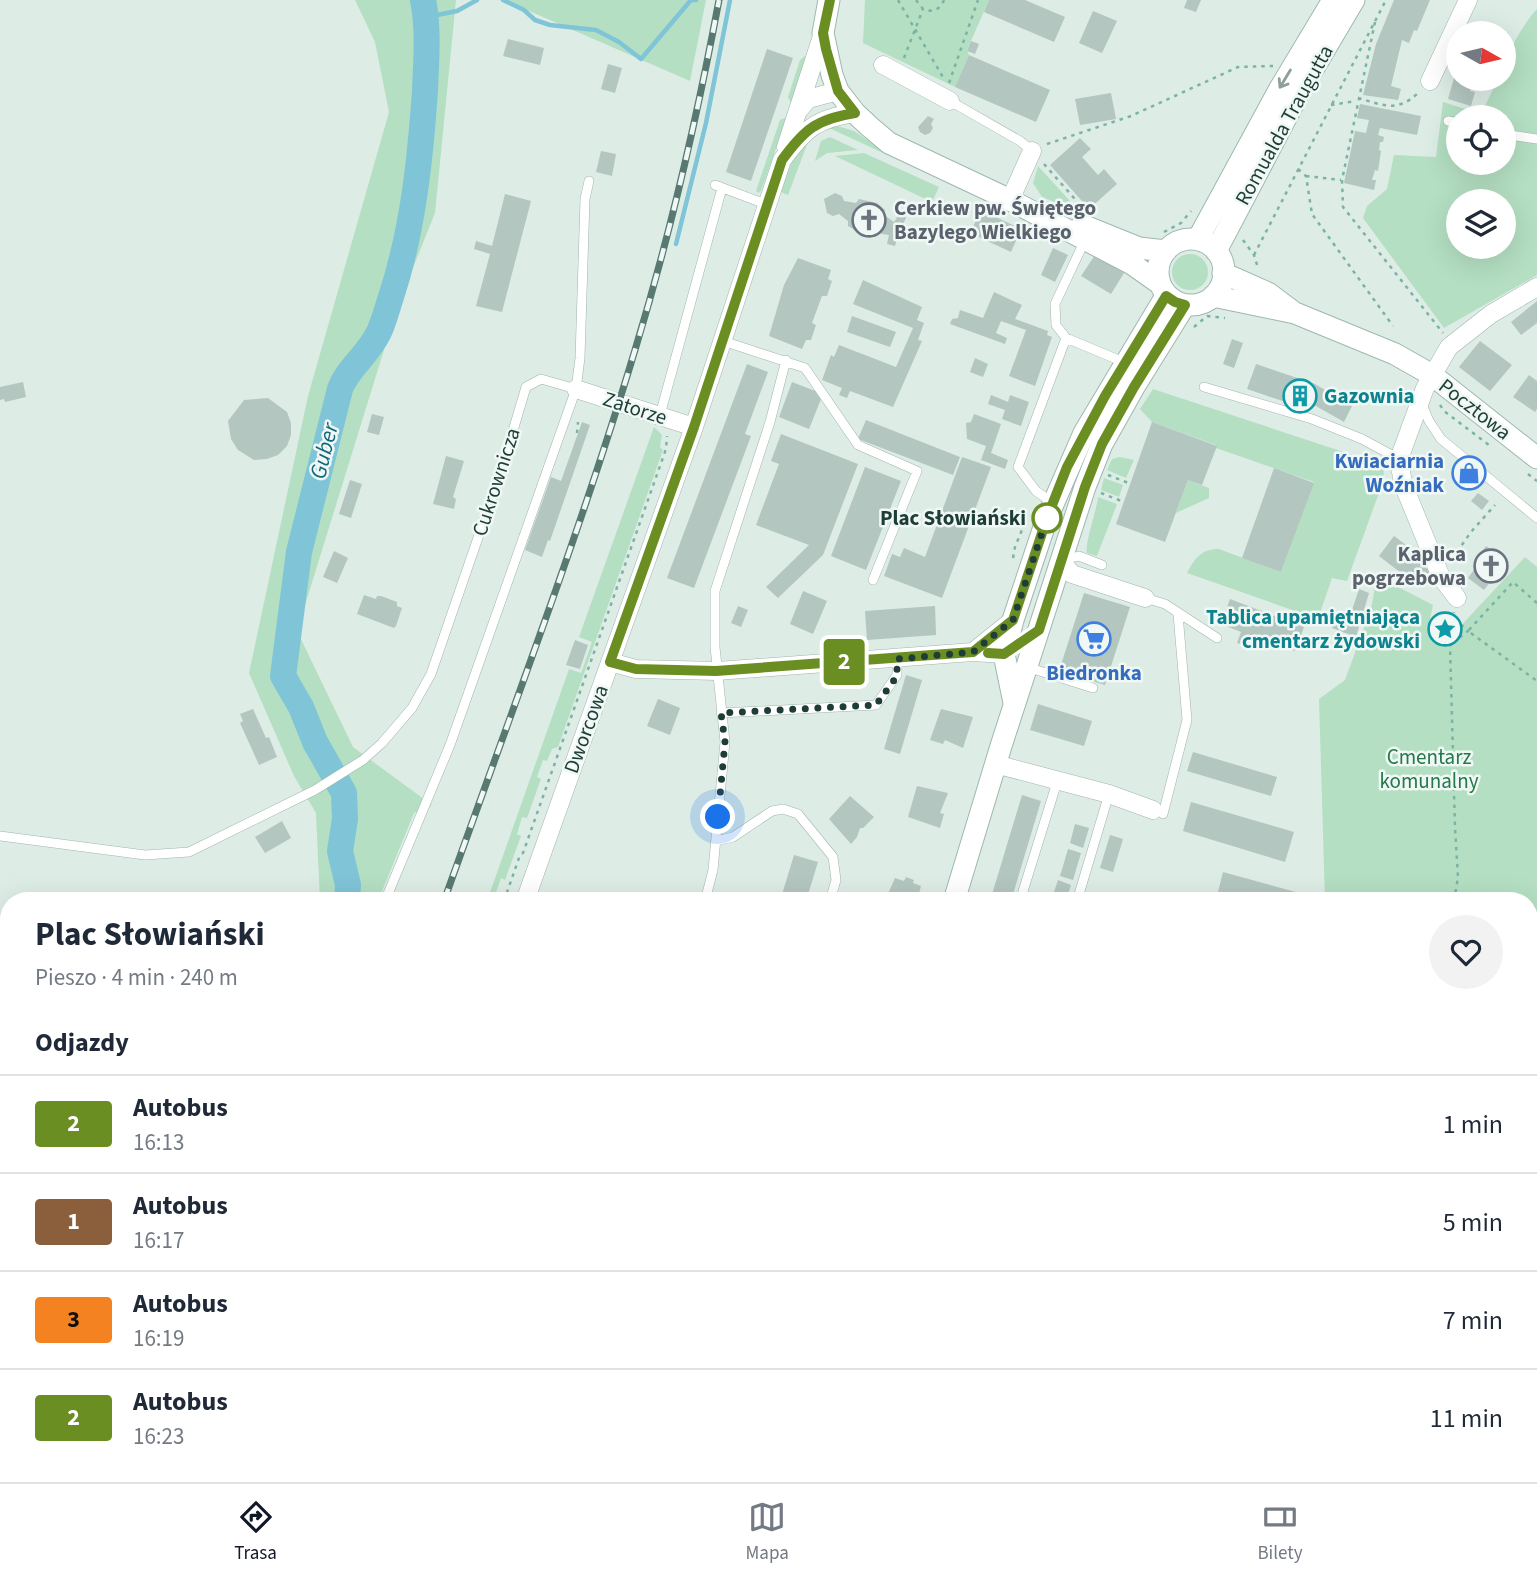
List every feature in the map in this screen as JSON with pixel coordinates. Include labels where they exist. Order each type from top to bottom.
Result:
[{"type":"main road","points":[[830,0],[823,33],[838,91],[855,113],[889,143],[1010,200],[1132,264],[1170,295],[1205,302],[1221,286],[1223,265],[1207,245],[1185,239],[1139,248],[1010,200]]},
{"type":"main road","name":"Romualda Traugutta","points":[[1207,245],[1279,90],[1333,0]]},
{"type":"main road","name":"Romualda Traugutta","points":[[1207,245],[1354,0]]},
{"type":"main road","points":[[957,892],[995,764],[1085,487],[1102,444],[1134,387],[1170,295],[1158,271],[1164,242]]},
{"type":"main road","name":"Pocztowa","points":[[1223,273],[1268,293],[1295,313]]},
{"type":"main road","points":[[1014,705],[1004,654],[1052,503],[1084,433],[1170,295]]},
{"type":"main road","name":"Pocztowa","points":[[1213,296],[1295,313],[1395,354],[1432,375],[1537,458]]},
{"type":"main road","points":[[1035,552],[1061,561]]},
{"type":"main road","points":[[1004,654],[1039,630]]},
{"type":"street","points":[[1430,81],[1468,0]]},
{"type":"street","points":[[782,160],[823,33]]},
{"type":"street","points":[[883,65],[950,101]]},
{"type":"street","points":[[798,110],[808,99],[838,91]]},
{"type":"street","name":"Dworcowa","points":[[528,892],[694,427],[782,160],[801,134],[811,126],[855,113]]},
{"type":"street","points":[[1010,200],[1038,148]]},
{"type":"street","points":[[1457,598],[1441,577],[1403,484],[1399,459],[1420,399],[1449,347],[1491,314],[1537,287]]},
{"type":"street","name":"Zatorze","points":[[576,388],[662,423],[694,427]]},
{"type":"street","points":[[1061,561],[1072,574],[1145,598]]},
{"type":"street","points":[[973,652],[1013,620]]},
{"type":"street","points":[[610,662],[636,669],[716,671],[973,652],[1004,654]]},
{"type":"street","points":[[995,764],[1109,793],[1158,812]]},
{"type":"lane","points":[[950,101],[1020,141],[1038,148]]},
{"type":"lane","points":[[1516,136],[1537,139]]},
{"type":"lane","points":[[576,388],[580,364],[586,199],[589,181]]},
{"type":"lane","points":[[662,423],[718,187],[768,205]]},
{"type":"lane","points":[[1085,240],[1055,304],[1056,325],[1066,338],[1126,363]]},
{"type":"lane","points":[[1052,503],[1035,491],[1018,467],[1066,338]]},
{"type":"lane","points":[[723,341],[805,368],[858,445],[918,471],[873,580]]},
{"type":"lane","points":[[707,892],[713,870],[725,742],[716,671],[715,591],[770,422],[786,360]]},
{"type":"lane","name":"Cukrownicza","points":[[0,836],[145,855],[189,852],[315,790],[363,760],[382,743],[412,708],[431,674],[501,471],[526,387],[535,380],[547,379],[576,388],[450,745],[389,892]]},
{"type":"lane","points":[[1204,387],[1312,419],[1362,439],[1399,459]]},
{"type":"lane","points":[[1420,399],[1429,421],[1441,439],[1537,518]]},
{"type":"lane","points":[[1061,561],[1079,556],[1102,565]]},
{"type":"lane","points":[[1145,598],[1165,604],[1217,638]]},
{"type":"lane","points":[[1158,812],[1187,720],[1178,614]]},
{"type":"lane","points":[[721,713],[876,705],[897,676],[897,659]]},
{"type":"lane","points":[[1027,667],[1093,688]]},
{"type":"lane","points":[[1023,892],[1058,779]]},
{"type":"lane","points":[[1080,892],[1109,793]]},
{"type":"lane","points":[[716,841],[733,838],[772,811],[783,809],[798,814],[833,857],[836,880],[833,892]]},
{"type":"path","points":[[898,0],[948,86],[978,0]]},
{"type":"path","points":[[916,0],[923,9]]},
{"type":"path","points":[[923,9],[937,9],[944,0]]},
{"type":"path","points":[[1254,255],[1386,0]]},
{"type":"path","points":[[902,65],[923,9]]},
{"type":"path","points":[[1375,22],[1342,180],[1343,207],[1445,336]]},
{"type":"path","points":[[1089,215],[1038,148],[1130,116],[1238,67],[1284,66]]},
{"type":"path","points":[[1331,104],[1358,100],[1392,107],[1409,102],[1430,81]]},
{"type":"path","points":[[1298,169],[1306,176],[1342,180]]},
{"type":"path","points":[[1306,176],[1312,214],[1393,326]]},
{"type":"path","points":[[1164,242],[1195,207]]},
{"type":"path","points":[[1192,329],[1207,316],[1233,319],[1238,317],[1244,304]]},
{"type":"path","points":[[577,433],[578,421]]},
{"type":"path","points":[[508,892],[666,449],[667,437],[662,423]]},
{"type":"path","points":[[1114,477],[1131,484]]},
{"type":"path","points":[[1108,496],[1124,502]]},
{"type":"path","points":[[1450,562],[1471,531],[1495,505]]},
{"type":"path","points":[[1450,645],[1468,631],[1513,582],[1537,603]]},
{"type":"path","points":[[1456,892],[1458,877],[1450,645],[1453,617],[1537,681]]},
{"type":"path","points":[[1429,623],[1450,645]]},
{"type":"green space","points":[[355,0],[456,0],[435,213],[397,308],[297,631],[353,747],[432,805],[414,813],[382,892],[320,892],[316,813],[294,776],[249,673],[308,396],[389,112],[375,42]]},
{"type":"green space","points":[[504,0],[706,0],[690,81]]},
{"type":"green space","points":[[865,0],[989,0],[967,50],[969,55],[955,87],[863,43]]},
{"type":"green space","points":[[1537,9],[1537,275],[1444,328],[1363,218],[1367,206],[1387,189],[1394,155],[1436,157],[1443,102],[1452,105],[1446,105],[1446,175],[1516,175],[1516,105],[1485,105],[1492,91],[1516,91],[1516,40]]},
{"type":"green space","points":[[807,57],[791,103],[788,97],[800,60]]},
{"type":"green space","points":[[787,117],[758,193],[756,191],[780,120]]},
{"type":"green space","points":[[834,125],[854,131],[894,158],[827,127]]},
{"type":"green space","points":[[830,137],[858,150],[827,153],[815,161],[821,141]]},
{"type":"green space","points":[[808,142],[788,195],[781,192],[794,159]]},
{"type":"green space","points":[[864,153],[939,187],[932,202],[835,156]]},
{"type":"green space","points":[[1038,166],[1080,212],[1042,197],[1033,183]]},
{"type":"green space","points":[[1190,254],[1203,259],[1208,272],[1203,285],[1190,290],[1177,285],[1172,272],[1177,259]]},
{"type":"green space","points":[[1153,389],[1383,465],[1384,479],[1347,581],[1332,578],[1318,619],[1187,573],[1199,555],[1219,549],[1281,572],[1314,482],[1216,448],[1216,445],[1152,422],[1140,409]]},
{"type":"green space","points":[[654,427],[662,435],[660,447],[663,450],[558,747],[552,749],[547,761],[543,760],[537,777],[541,779],[527,818],[522,817],[517,834],[521,836],[505,880],[501,878],[496,892],[490,892],[569,669],[581,673],[592,642],[579,637]]},
{"type":"green space","points":[[1120,457],[1134,460],[1126,478],[1107,470],[1112,459]]},
{"type":"green space","points":[[1104,478],[1123,485],[1119,497],[1101,490]]},
{"type":"green space","points":[[1188,480],[1209,488],[1209,498],[1176,513]]},
{"type":"green space","points":[[1098,497],[1117,504],[1097,556],[1087,553],[1087,549]]},
{"type":"green space","name":"Cmentarz komunalny","points":[[1525,557],[1537,567],[1537,892],[1325,892],[1319,699],[1345,680],[1371,609],[1377,576],[1433,605],[1429,623],[1455,632]]},
{"type":"building","points":[[989,0],[1025,0],[1065,17],[1054,42],[984,12]]},
{"type":"building","points":[[1187,0],[1201,0],[1196,12],[1184,8]]},
{"type":"building","points":[[1394,0],[1430,0],[1409,43],[1402,40],[1391,86],[1401,89],[1398,100],[1363,95],[1376,44]]},
{"type":"building","points":[[1093,11],[1117,21],[1102,53],[1079,43]]},
{"type":"building","points":[[508,39],[544,48],[540,65],[503,56]]},
{"type":"building","points":[[971,41],[979,44],[975,54],[967,51]]},
{"type":"building","points":[[767,49],[793,58],[751,181],[726,172]]},
{"type":"building","points":[[969,55],[1050,90],[1036,122],[955,87]]},
{"type":"building","points":[[608,64],[622,68],[615,93],[601,89]]},
{"type":"building","points":[[1450,91],[1475,92],[1471,105],[1448,99]]},
{"type":"building","points":[[1111,93],[1116,119],[1080,125],[1075,99]]},
{"type":"building","points":[[1360,104],[1421,116],[1417,135],[1380,128],[1378,135],[1384,137],[1383,142],[1380,142],[1378,171],[1375,170],[1372,180],[1376,180],[1374,190],[1344,183],[1355,131],[1366,133],[1369,120],[1357,118]]},
{"type":"building","points":[[928,116],[934,119],[931,124],[933,128],[925,135],[918,127]]},
{"type":"building","points":[[1080,138],[1091,149],[1082,157],[1098,175],[1104,169],[1117,184],[1089,209],[1050,165]]},
{"type":"building","points":[[601,151],[616,154],[612,176],[596,172]]},
{"type":"building","name":"Cerkiew pw. Świętego Bazylego Wielkiego","points":[[835,193],[842,196],[844,201],[856,203],[859,199],[877,203],[885,210],[884,215],[894,222],[900,213],[906,218],[903,224],[909,229],[904,240],[897,239],[895,246],[887,244],[889,235],[863,235],[848,226],[848,221],[839,214],[833,216],[827,213],[824,199]]},
{"type":"building","points":[[505,194],[531,201],[502,312],[476,306],[490,254],[474,249],[476,241],[492,246]]},
{"type":"building","points":[[981,210],[1021,229],[1011,252],[970,233]]},
{"type":"building","points":[[1053,248],[1068,255],[1055,282],[1041,275]]},
{"type":"building","points":[[1095,255],[1124,273],[1111,294],[1081,276]]},
{"type":"building","points":[[798,258],[831,270],[828,279],[832,281],[827,296],[822,296],[812,323],[816,325],[811,340],[806,340],[802,349],[769,336],[784,285]]},
{"type":"building","points":[[863,280],[922,307],[917,320],[924,323],[918,340],[922,341],[893,407],[850,391],[847,398],[839,395],[842,388],[822,380],[831,355],[834,357],[839,345],[896,367],[913,328],[853,304]]},
{"type":"building","points":[[994,292],[1022,305],[1015,319],[1048,331],[1047,335],[1052,337],[1035,386],[1009,376],[1026,330],[1001,321],[996,333],[1007,338],[1005,344],[950,324],[952,319],[958,318],[960,310],[983,318]]},
{"type":"building","points":[[1537,301],[1537,323],[1521,335],[1511,322]]},
{"type":"building","points":[[852,316],[896,332],[890,347],[847,332]]},
{"type":"building","points":[[1232,339],[1243,343],[1234,368],[1223,364]]},
{"type":"building","points":[[1480,341],[1512,365],[1490,391],[1459,367]]},
{"type":"building","points":[[975,358],[988,364],[983,377],[970,372]]},
{"type":"building","points":[[747,364],[768,372],[745,434],[751,436],[694,588],[667,578]]},
{"type":"building","name":"Gazownia","points":[[1256,364],[1315,384],[1352,406],[1344,422],[1309,402],[1306,409],[1247,389]]},
{"type":"building","points":[[1529,375],[1537,381],[1535,412],[1513,397]]},
{"type":"building","points":[[23,382],[26,397],[5,402],[4,399],[0,400],[0,387]]},
{"type":"building","points":[[792,382],[823,394],[809,429],[779,417]]},
{"type":"building","points":[[991,395],[1008,402],[1010,395],[1029,402],[1021,426],[1002,419],[1005,410],[988,404]]},
{"type":"building","points":[[268,398],[287,412],[291,435],[287,446],[278,455],[254,460],[238,450],[231,439],[228,421],[244,400]]},
{"type":"building","points":[[372,414],[384,417],[379,435],[367,432]]},
{"type":"building","points":[[974,414],[1001,424],[991,453],[1008,460],[1005,469],[981,460],[986,446],[967,439],[966,423],[971,422]]},
{"type":"building","points":[[866,420],[960,457],[953,475],[858,439]]},
{"type":"building","points":[[582,422],[590,425],[542,557],[525,550],[551,477],[561,481]]},
{"type":"building","points":[[1152,422],[1217,446],[1202,485],[1188,480],[1165,542],[1116,524]]},
{"type":"building","points":[[781,434],[858,464],[823,555],[778,598],[766,587],[809,545],[756,525],[779,464],[771,461]]},
{"type":"building","points":[[446,456],[464,461],[453,497],[456,499],[454,509],[433,504]]},
{"type":"building","points":[[962,457],[991,467],[942,598],[884,576],[892,554],[900,557],[904,548],[925,557]]},
{"type":"building","points":[[865,467],[901,481],[866,570],[831,556]]},
{"type":"building","points":[[1274,468],[1314,483],[1281,572],[1242,558]]},
{"type":"building","points":[[350,480],[362,484],[351,518],[339,514]]},
{"type":"building","points":[[1478,493],[1489,501],[1482,510],[1471,501]]},
{"type":"building","points":[[1394,536],[1406,545],[1403,550],[1430,571],[1418,586],[1379,556]]},
{"type":"building","name":"Kaplica pogrzebowa","points":[[1486,546],[1509,562],[1502,572],[1499,570],[1484,590],[1468,578],[1482,559],[1479,556]]},
{"type":"building","points":[[334,551],[348,558],[337,583],[323,577]]},
{"type":"building","points":[[1359,589],[1369,593],[1356,637],[1332,628],[1337,615],[1349,619]]},
{"type":"building","points":[[803,591],[827,601],[813,634],[790,624]]},
{"type":"building","name":"Biedronka","points":[[1084,593],[1130,607],[1105,685],[1059,671]]},
{"type":"building","points":[[364,595],[376,599],[381,596],[397,602],[397,606],[402,608],[394,628],[357,614]]},
{"type":"building","points":[[1230,599],[1304,627],[1295,651],[1252,635],[1247,646],[1237,643],[1241,632],[1221,624]]},
{"type":"building","points":[[738,606],[748,610],[741,627],[731,623]]},
{"type":"building","points":[[935,606],[936,635],[867,640],[865,611]]},
{"type":"building","points":[[575,640],[588,645],[580,669],[566,665]]},
{"type":"building","points":[[906,675],[922,680],[900,754],[884,749]]},
{"type":"building","points":[[658,699],[680,708],[670,735],[647,726]]},
{"type":"building","points":[[1038,704],[1092,721],[1084,746],[1030,730]]},
{"type":"building","points":[[253,709],[277,757],[259,765],[240,723],[243,721],[240,714]]},
{"type":"building","points":[[941,709],[973,717],[963,748],[945,740],[943,744],[930,740]]},
{"type":"building","points":[[1193,752],[1277,777],[1271,796],[1187,771]]},
{"type":"building","points":[[917,786],[948,793],[940,813],[944,814],[940,828],[908,817]]},
{"type":"building","points":[[1022,795],[1041,801],[1014,892],[993,892]]},
{"type":"building","points":[[850,796],[874,817],[860,828],[851,844],[829,819]]},
{"type":"building","points":[[1191,802],[1294,832],[1285,862],[1183,831]]},
{"type":"building","points":[[282,821],[291,838],[265,853],[255,837]]},
{"type":"building","points":[[1075,824],[1089,828],[1083,848],[1070,843]]},
{"type":"building","points":[[1110,835],[1123,839],[1113,872],[1100,868]]},
{"type":"building","points":[[1068,849],[1081,853],[1073,880],[1060,876]]},
{"type":"building","points":[[794,855],[818,862],[809,892],[783,892]]},
{"type":"building","points":[[1223,872],[1296,892],[1218,892]]},
{"type":"building","points":[[906,877],[914,880],[913,883],[921,886],[919,892],[889,892],[895,878],[904,881]]},
{"type":"building","points":[[1058,880],[1071,885],[1069,892],[1054,892]]},
{"type":"waterway","name":"Guber","points":[[348,892],[340,851],[345,819],[344,793],[315,742],[301,707],[283,676],[299,552],[340,389],[379,332],[405,246],[418,169],[425,91],[427,34],[423,0]]},
{"type":"waterway","points":[[427,17],[457,11],[477,0]]},
{"type":"waterway","points":[[503,0],[524,10],[535,20],[550,25],[596,30],[619,42],[641,59],[691,0],[696,0]]},
{"type":"waterway","points":[[676,244],[706,123],[730,0]]},
{"type":"railway","points":[[447,892],[567,558],[635,350],[682,176],[719,0]]},
{"type":"bus line","name":"2","points":[[830,0],[823,33],[826,49],[838,91],[855,113],[811,126],[801,134],[782,160],[694,427],[610,662],[636,669],[716,671],[973,652],[1013,620],[1052,503],[1067,467],[1105,396],[1166,296],[1185,305],[1102,444],[1085,487],[1039,630],[1004,654],[988,653]]},
{"type":"place","name":"Cerkiew pw. Świętego Bazylego Wielkiego","points":[[869,220]]},
{"type":"place","name":"Gazownia","points":[[1300,396]]},
{"type":"place","name":"Kwiaciarnia Woźniak","points":[[1469,473]]},
{"type":"place","name":"Plac Słowiański","points":[[1047,518]]},
{"type":"place","name":"Kaplica pogrzebowa","points":[[1491,566]]},
{"type":"place","name":"Tablica upamiętniająca cmentarz żydowski","points":[[1445,629]]},
{"type":"place","name":"Biedronka","points":[[1094,639]]},
{"type":"route","points":[[718,817],[725,742],[721,713],[876,705],[897,676],[897,659],[973,652],[1013,620],[1047,518]]}]
